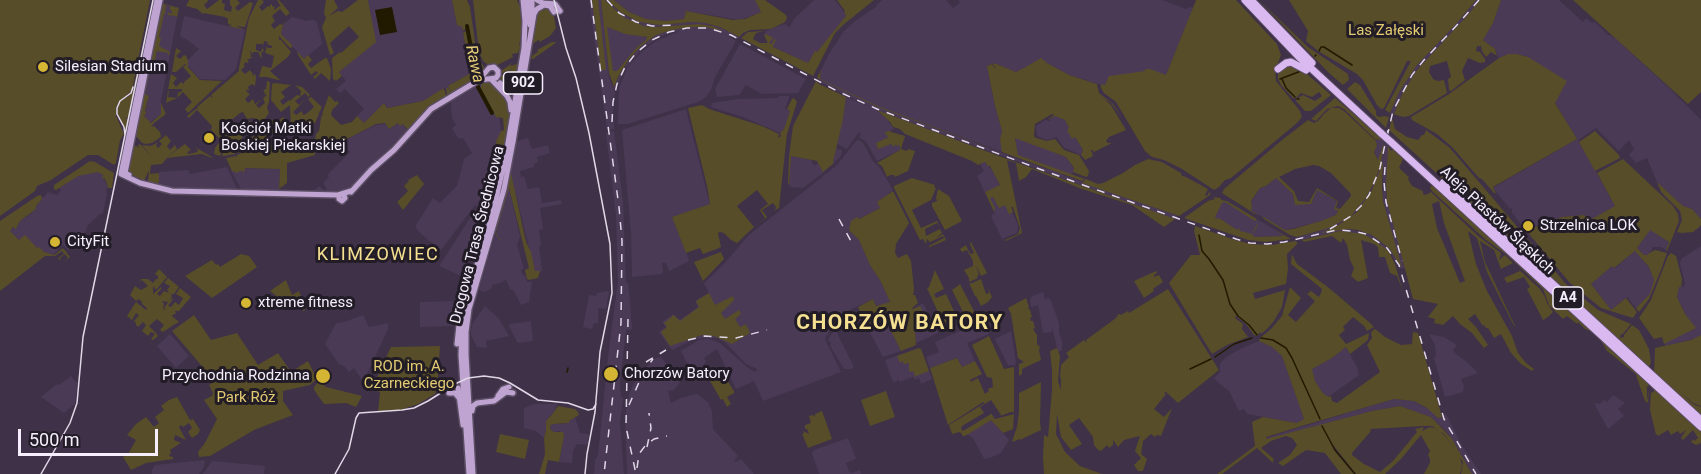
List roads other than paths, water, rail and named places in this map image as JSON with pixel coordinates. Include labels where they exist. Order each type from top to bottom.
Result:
[{"type":"highway","points":[[1245,0],[1281,39],[1333,89]]},
{"type":"highway","points":[[1251,0],[1320,71],[1333,89]]},
{"type":"highway","points":[[1256,0],[1304,49],[1320,71]]},
{"type":"highway","points":[[1275,38],[1306,70]]},
{"type":"highway","points":[[1278,69],[1291,62],[1333,89]]},
{"type":"highway","name":"Aleja Piastów Śląskich","points":[[1333,89],[1701,420]]},
{"type":"highway","name":"Aleja Piastów Śląskich","points":[[1393,143],[1701,427]]},
{"type":"main road","points":[[123,173],[158,0]]},
{"type":"main road","points":[[518,0],[525,29]]},
{"type":"main road","name":"902","points":[[525,0],[525,29]]},
{"type":"main road","name":"902","points":[[525,0],[530,38]]},
{"type":"main road","points":[[530,38],[532,0]]},
{"type":"main road","points":[[532,22],[535,12],[540,7],[548,6],[557,11],[555,4],[537,0]]},
{"type":"main road","name":"Drogowa Trasa Średnicowa","points":[[471,474],[461,348],[465,309],[500,188],[524,48],[525,29]]},
{"type":"main road","name":"Drogowa Trasa Średnicowa","points":[[471,474],[466,341],[469,309],[506,179],[530,38]]},
{"type":"main road","points":[[123,173],[127,146],[137,114],[148,49]]},
{"type":"main road","points":[[123,173],[145,183],[174,190],[295,195],[331,194],[342,197],[395,149],[431,109],[477,81],[489,68],[498,71],[500,84],[508,87],[515,83],[520,72]]},
{"type":"main road","points":[[486,72],[487,76],[509,99],[512,120]]},
{"type":"main road","points":[[477,81],[494,79],[498,76]]},
{"type":"main road","points":[[457,344],[465,309]]},
{"type":"main road","points":[[467,380],[473,396],[484,402]]},
{"type":"main road","points":[[458,388],[467,446]]},
{"type":"main road","points":[[470,419],[473,406],[496,400],[503,388],[513,393]]},
{"type":"main road","points":[[449,393],[455,393],[459,398]]},
{"type":"waterway","name":"Rawa","points":[[467,26],[478,87],[492,113]]},
{"type":"waterway","points":[[1319,51],[1321,47],[1324,47],[1352,65]]},
{"type":"waterway","points":[[1280,79],[1301,71]]},
{"type":"waterway","points":[[1282,79],[1286,88],[1295,97]]},
{"type":"waterway","points":[[1199,235],[1202,251],[1223,280],[1230,304],[1238,316],[1257,335]]},
{"type":"waterway","points":[[1215,357],[1234,344],[1252,338]]},
{"type":"waterway","points":[[1261,338],[1273,340],[1286,348],[1320,419]]},
{"type":"waterway","points":[[1190,369],[1211,359]]},
{"type":"waterway","points":[[567,372],[568,368]]},
{"type":"waterway","points":[[1322,426],[1335,450],[1355,474]]},
{"type":"tram line","points":[[41,474],[70,423],[77,403],[83,337],[153,0]]},
{"type":"tram line","points":[[554,0],[589,133],[610,244],[612,293],[600,352],[595,412],[585,474]]},
{"type":"tram line","points":[[125,135],[117,108],[120,101],[131,93],[133,87]]},
{"type":"tram line","points":[[335,474],[349,449],[359,413],[414,408],[468,378],[484,376],[499,378],[538,400],[568,403],[588,410],[593,409],[596,404]]},
{"type":"railway","points":[[591,0],[622,241],[621,323],[604,474]]},
{"type":"railway","points":[[607,0],[619,13],[636,22],[652,26],[676,25]]},
{"type":"railway","points":[[1387,137],[1393,111],[1412,75],[1479,0]]},
{"type":"railway","points":[[612,122],[617,84],[625,67],[636,53],[652,40],[669,32],[687,28],[708,28],[731,35],[837,91],[877,109],[1236,239],[1267,244],[1337,230],[1366,234],[1387,248],[1399,265],[1444,419],[1476,474]]},
{"type":"railway","points":[[1330,229],[1351,216],[1369,195],[1380,168],[1388,130]]},
{"type":"railway","points":[[1385,167],[1386,202],[1402,261]]},
{"type":"railway","points":[[839,219],[852,243]]},
{"type":"railway","points":[[628,319],[626,427],[636,474]]},
{"type":"railway","points":[[688,340],[705,336],[736,338],[767,330]]},
{"type":"railway","points":[[646,362],[666,350]]},
{"type":"railway","points":[[629,405],[644,371],[653,359]]},
{"type":"railway","points":[[647,447],[651,428],[649,413]]},
{"type":"railway","points":[[637,468],[639,454],[645,446],[654,439],[667,436]]},
{"type":"place","name":"Silesian Stadium","points":[[43,67]]},
{"type":"place","name":"Kościół Matki Boskiej Piekarskiej","points":[[209,138]]},
{"type":"place","name":"Strzelnica LOK","points":[[1528,226]]},
{"type":"place","name":"CityFit","points":[[55,242]]},
{"type":"place","name":"xtreme fitness","points":[[246,303]]},
{"type":"place","name":"Chorzów Batory","points":[[611,374]]},
{"type":"place","name":"Przychodnia Rodzinna","points":[[323,376]]},
{"type":"district","name":"KLIMZOWIEC","points":[[378,255]]},
{"type":"district","name":"CHORZÓW BATORY","points":[[900,324]]},
{"type":"park label","name":"Las Załęski","points":[[1386,31]]},
{"type":"park label","name":"ROD im. A. Czarneckiego","points":[[409,376]]},
{"type":"park label","name":"Park Róż","points":[[246,398]]}]
